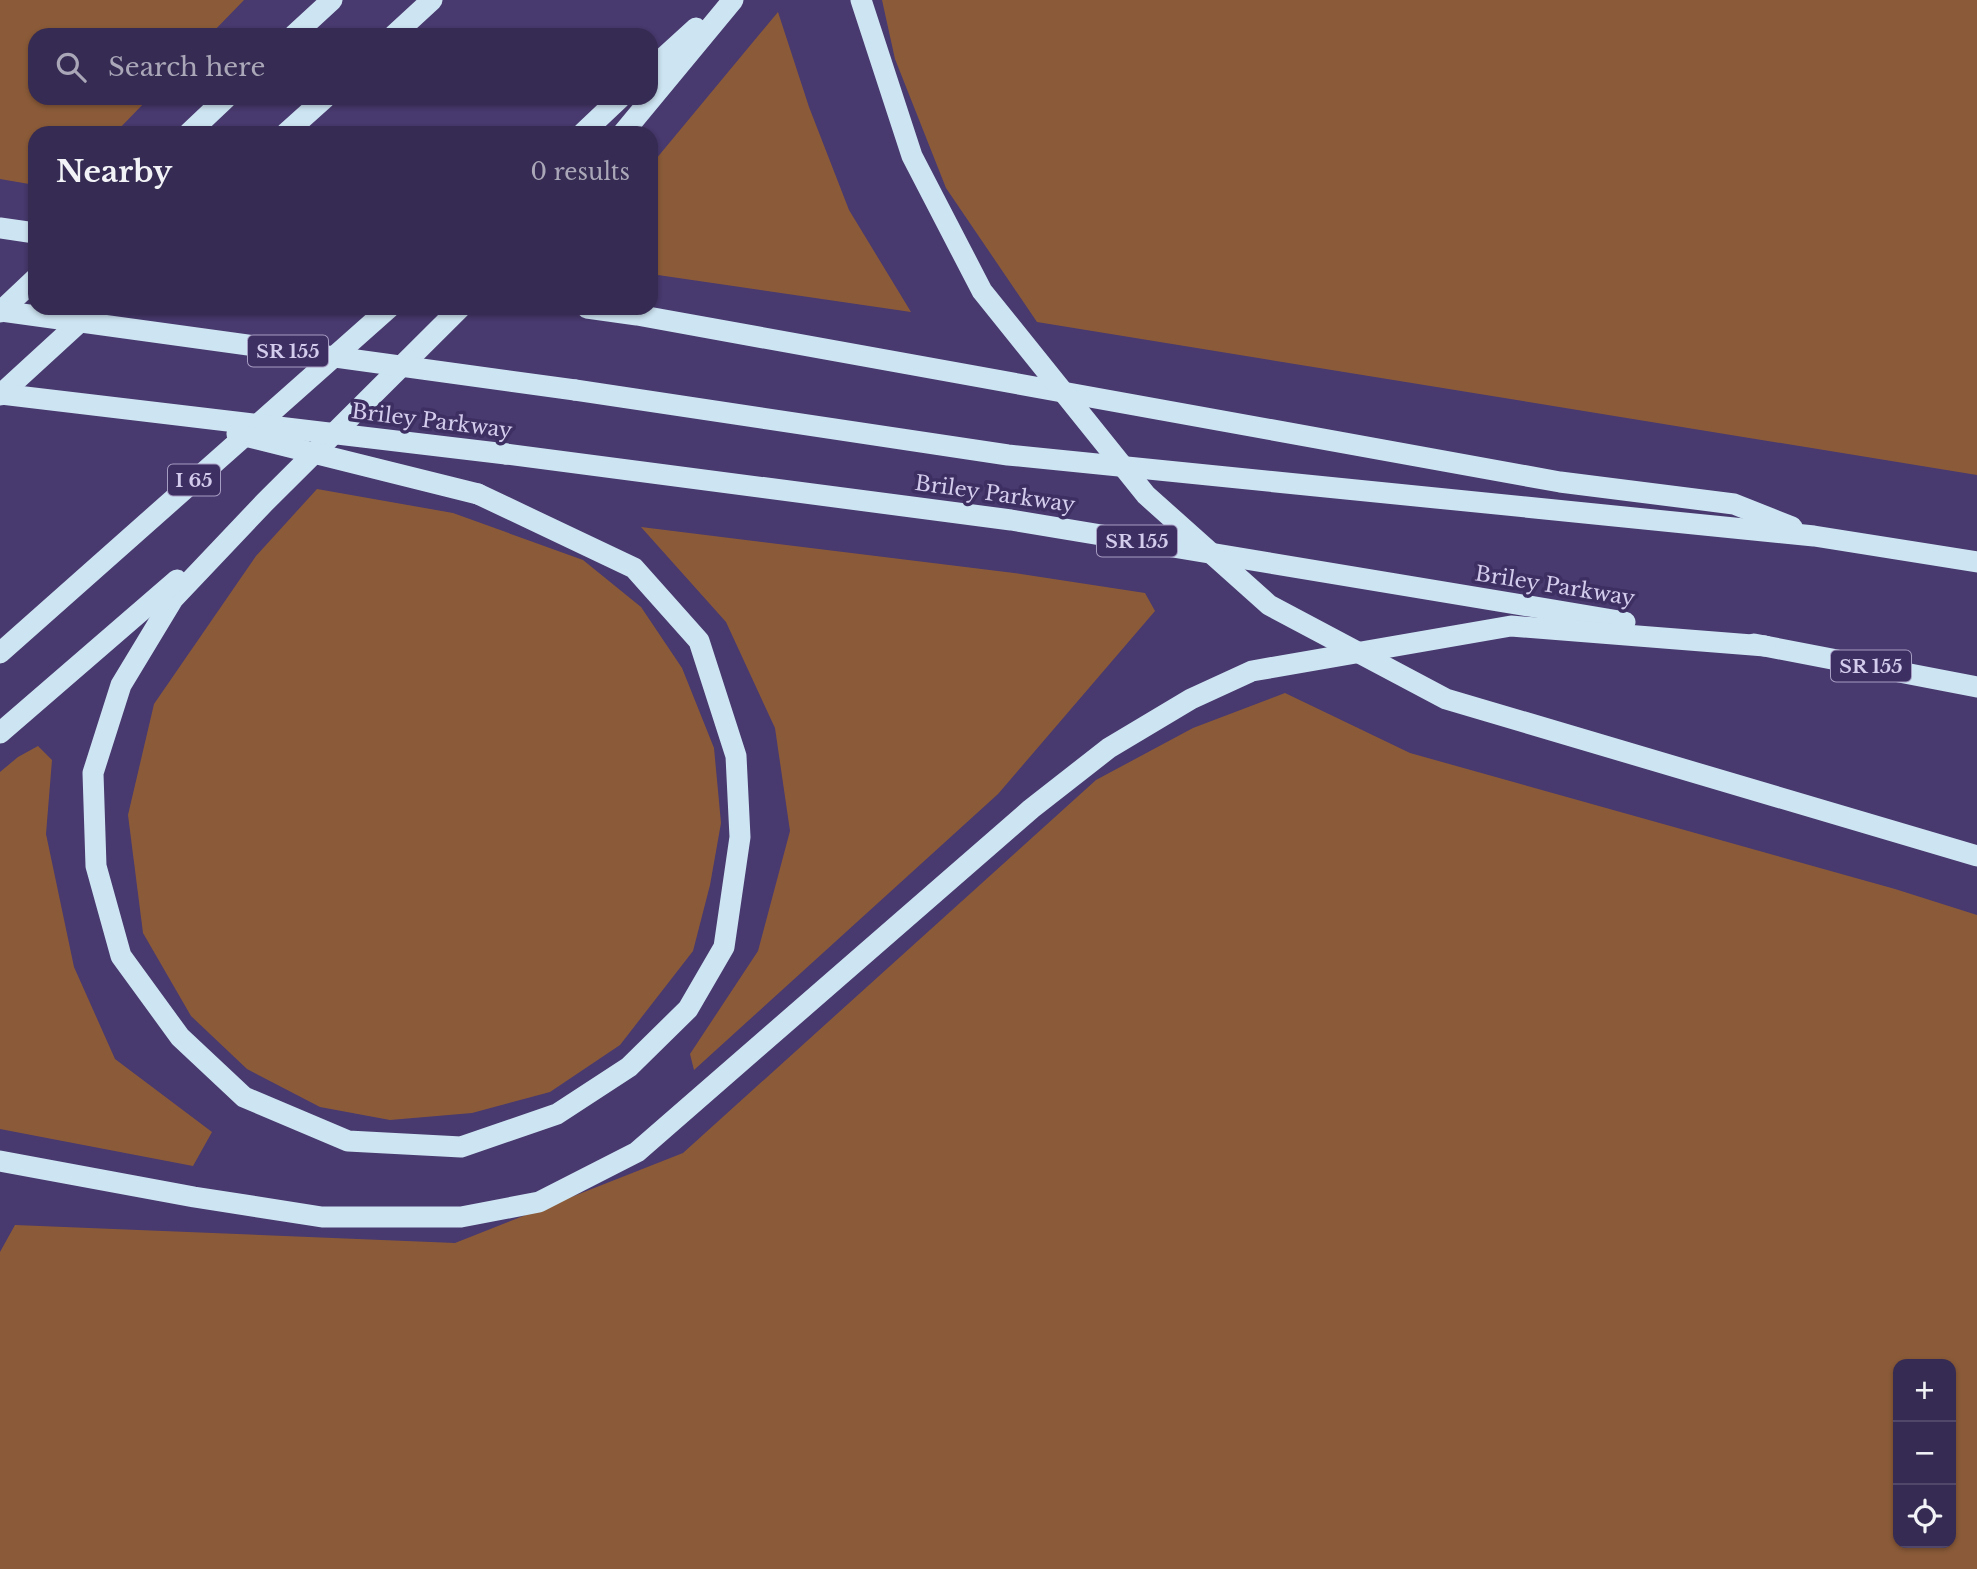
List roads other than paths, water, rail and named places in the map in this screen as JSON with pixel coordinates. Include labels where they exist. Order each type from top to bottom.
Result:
[{"type":"highway","points":[[289,28],[314,0]]},
{"type":"highway","points":[[302,28],[332,0]]},
{"type":"highway","points":[[402,28],[432,0]]},
{"type":"highway","points":[[658,62],[725,0]]},
{"type":"highway","points":[[658,92],[733,0]]},
{"type":"highway","points":[[861,0],[912,156],[982,291],[1146,495],[1269,605],[1446,699],[1977,856]]},
{"type":"highway","points":[[196,126],[219,105]]},
{"type":"highway","points":[[294,126],[317,105]]},
{"type":"highway","points":[[590,126],[613,105]]},
{"type":"highway","points":[[630,126],[647,105]]},
{"type":"highway","points":[[0,228],[28,232]]},
{"type":"highway","points":[[0,312],[28,286]]},
{"type":"highway","name":"Briley Parkway","points":[[0,312],[575,390],[1008,455],[1814,536],[1977,562]]},
{"type":"highway","points":[[0,394],[87,315]]},
{"type":"highway","name":"I 65","points":[[0,653],[381,315]]},
{"type":"highway","points":[[153,413],[478,494],[634,568],[699,641],[736,755],[740,837],[724,947],[688,1009],[629,1067],[557,1114],[461,1147],[348,1141],[244,1097],[180,1037],[121,956],[96,866],[93,773],[121,685],[173,599],[265,502],[453,315]]},
{"type":"highway","points":[[638,315],[1560,482],[1734,504],[1814,536]]},
{"type":"highway","name":"Briley Parkway","points":[[0,394],[506,454],[1011,520],[1765,646],[1977,687]]},
{"type":"highway","points":[[0,733],[265,502]]},
{"type":"highway","points":[[0,1161],[194,1197],[322,1217],[461,1217],[539,1202],[638,1152],[1031,809],[1109,748],[1191,699],[1252,671],[1511,626],[1765,646]]}]
